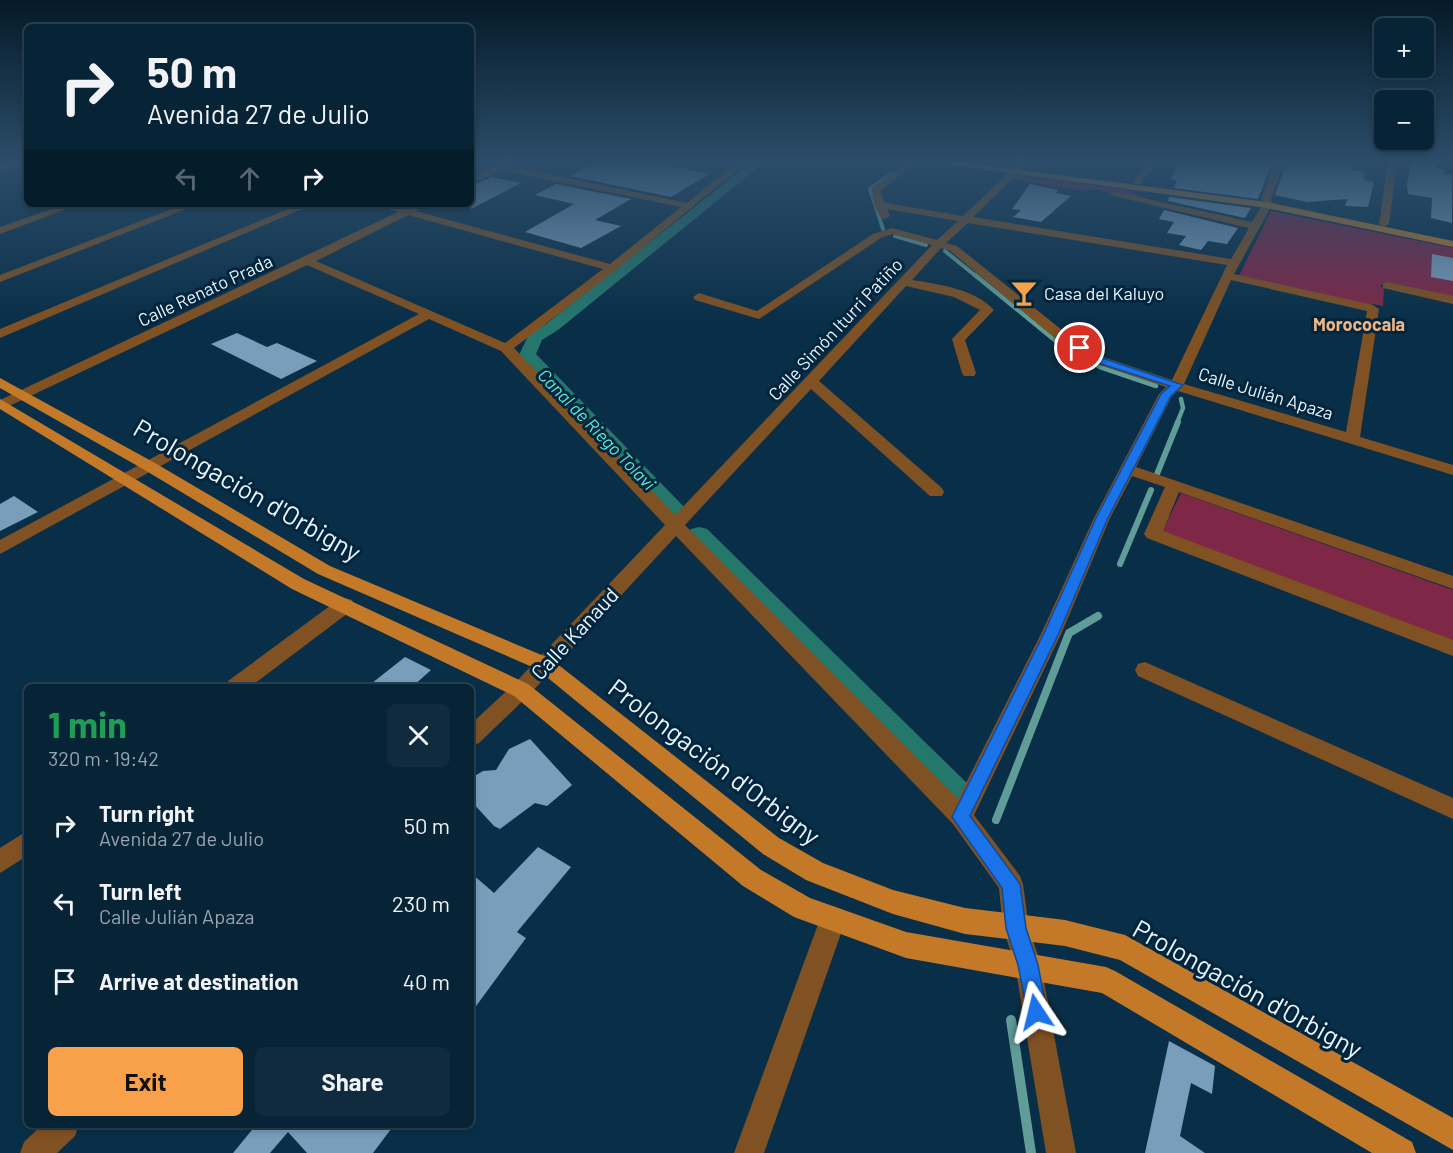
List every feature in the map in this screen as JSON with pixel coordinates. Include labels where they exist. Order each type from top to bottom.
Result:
[{"type":"main road","points":[[1323,215],[1453,244]]},
{"type":"main road","points":[[1335,215],[1453,238]]},
{"type":"main road","name":"Prolongación d'Orbigny","points":[[0,399],[24,394],[324,570],[544,664],[771,846],[815,873],[893,902],[965,921],[1065,933],[1125,948],[1453,1135]]},
{"type":"main road","name":"Prolongación d'Orbigny","points":[[0,399],[298,584],[521,690],[752,878],[803,908],[906,945],[1106,980],[1401,1153]]},
{"type":"street","points":[[0,225],[29,215]]},
{"type":"street","points":[[0,231],[45,215]]},
{"type":"street","points":[[0,279],[166,215]]},
{"type":"street","points":[[0,334],[283,215]]},
{"type":"street","name":"Calle Renato Prada","points":[[24,394],[401,215]]},
{"type":"street","points":[[417,215],[612,268]]},
{"type":"street","points":[[506,348],[612,268],[677,215]]},
{"type":"street","points":[[699,297],[759,315],[877,236],[892,231],[884,215]]},
{"type":"street","points":[[934,215],[1231,269],[1373,309],[1352,439]]},
{"type":"street","name":"Calle Simón Iturri Patiño","points":[[676,526],[969,215]]},
{"type":"street","points":[[1207,215],[1256,226]]},
{"type":"street","points":[[961,817],[1052,633],[1102,518],[1166,394],[1178,385],[1231,269],[1261,215]]},
{"type":"street","points":[[1384,224],[1385,215]]},
{"type":"street","name":"Calle Julián Apaza","points":[[892,231],[953,248],[1062,337],[1098,360],[1453,470]]},
{"type":"street","points":[[307,261],[506,348],[676,526],[961,817],[1011,884],[1016,928],[1028,965],[1062,1153]]},
{"type":"street","points":[[904,282],[933,286],[977,302],[988,310],[957,339],[969,374]]},
{"type":"street","points":[[1387,286],[1453,300]]},
{"type":"street","points":[[0,548],[427,315]]},
{"type":"street","points":[[811,381],[936,492]]},
{"type":"street","points":[[1128,469],[1453,584]]},
{"type":"street","points":[[1174,485],[1153,534],[1453,648]]},
{"type":"street","name":"Calle Kanaud","points":[[474,734],[521,690],[676,526]]},
{"type":"street","points":[[239,684],[345,605]]},
{"type":"street","points":[[1145,670],[1453,809]]},
{"type":"street","points":[[0,862],[24,844]]},
{"type":"street","points":[[749,1153],[833,919]]},
{"type":"street","points":[[35,1153],[61,1128]]},
{"type":"shaded area","points":[[1269,215],[1290,215],[1453,248],[1453,298],[1390,284],[1380,285],[1384,289],[1383,306],[1373,304],[1367,306],[1239,276]]},
{"type":"shaded area","points":[[1181,493],[1453,590],[1453,641],[1162,532]]},
{"type":"building","points":[[555,215],[604,215],[595,220],[621,226],[581,248],[525,232]]},
{"type":"building","points":[[1016,215],[1049,215],[1041,222],[1013,217]]},
{"type":"building","points":[[1161,215],[1184,215],[1238,228],[1227,244],[1208,241],[1201,250],[1179,245],[1186,236],[1167,233],[1174,222],[1159,219]]},
{"type":"building","points":[[1231,215],[1247,215],[1245,218]]},
{"type":"building","points":[[1431,215],[1452,215],[1452,223],[1431,218]]},
{"type":"building","points":[[1432,254],[1453,258],[1453,281],[1431,277]]},
{"type":"building","points":[[237,333],[267,347],[277,343],[317,361],[281,379],[211,344]]},
{"type":"building","points":[[14,496],[38,512],[0,531],[0,504]]},
{"type":"building","points":[[405,657],[431,670],[415,684],[371,684]]},
{"type":"building","points":[[530,739],[572,785],[547,806],[535,803],[500,829],[494,826],[474,804],[474,776],[483,771],[496,770],[509,749]]},
{"type":"building","points":[[538,847],[571,867],[517,932],[526,938],[474,1009],[474,876],[494,893]]},
{"type":"building","points":[[1169,1041],[1215,1066],[1212,1094],[1191,1083],[1180,1136],[1205,1153],[1145,1153]]},
{"type":"building","points":[[254,1128],[392,1128],[373,1153],[307,1153],[288,1132],[270,1153],[233,1153]]},
{"type":"waterway","name":"Canal de Riego Tolavi","points":[[680,515],[616,450],[607,436],[527,355],[535,337],[552,327],[693,215]]},
{"type":"waterway","name":"Canal de Riego Tolavi","points":[[878,215],[883,229]]},
{"type":"waterway","name":"Canal de Riego Tolavi","points":[[895,236],[926,245]]},
{"type":"waterway","name":"Canal de Riego Tolavi","points":[[945,251],[977,277]]},
{"type":"waterway","name":"Canal de Riego Tolavi","points":[[975,275],[1062,346],[1100,367],[1156,386]]},
{"type":"waterway","name":"Canal de Riego Tolavi","points":[[1177,423],[1183,408],[1181,399]]},
{"type":"waterway","name":"Canal de Riego Tolavi","points":[[1157,474],[1178,422]]},
{"type":"waterway","name":"Canal de Riego Tolavi","points":[[1120,564],[1151,490]]},
{"type":"waterway","name":"Canal de Riego Tolavi","points":[[699,534],[961,796]]},
{"type":"waterway","name":"Canal de Riego Tolavi","points":[[996,820],[1069,633],[1098,616]]},
{"type":"waterway","name":"Canal de Riego Tolavi","points":[[1011,1020],[1031,1153]]},
{"type":"place","name":"Casa del Kaluyo","points":[[1024,293]]},
{"type":"district","name":"Morococala","points":[[1359,324]]},
{"type":"route","points":[[1036,1012],[1028,965],[1016,928],[1011,884],[961,817],[1052,633],[1102,518],[1166,394],[1178,385],[1098,360],[1080,348]]}]
